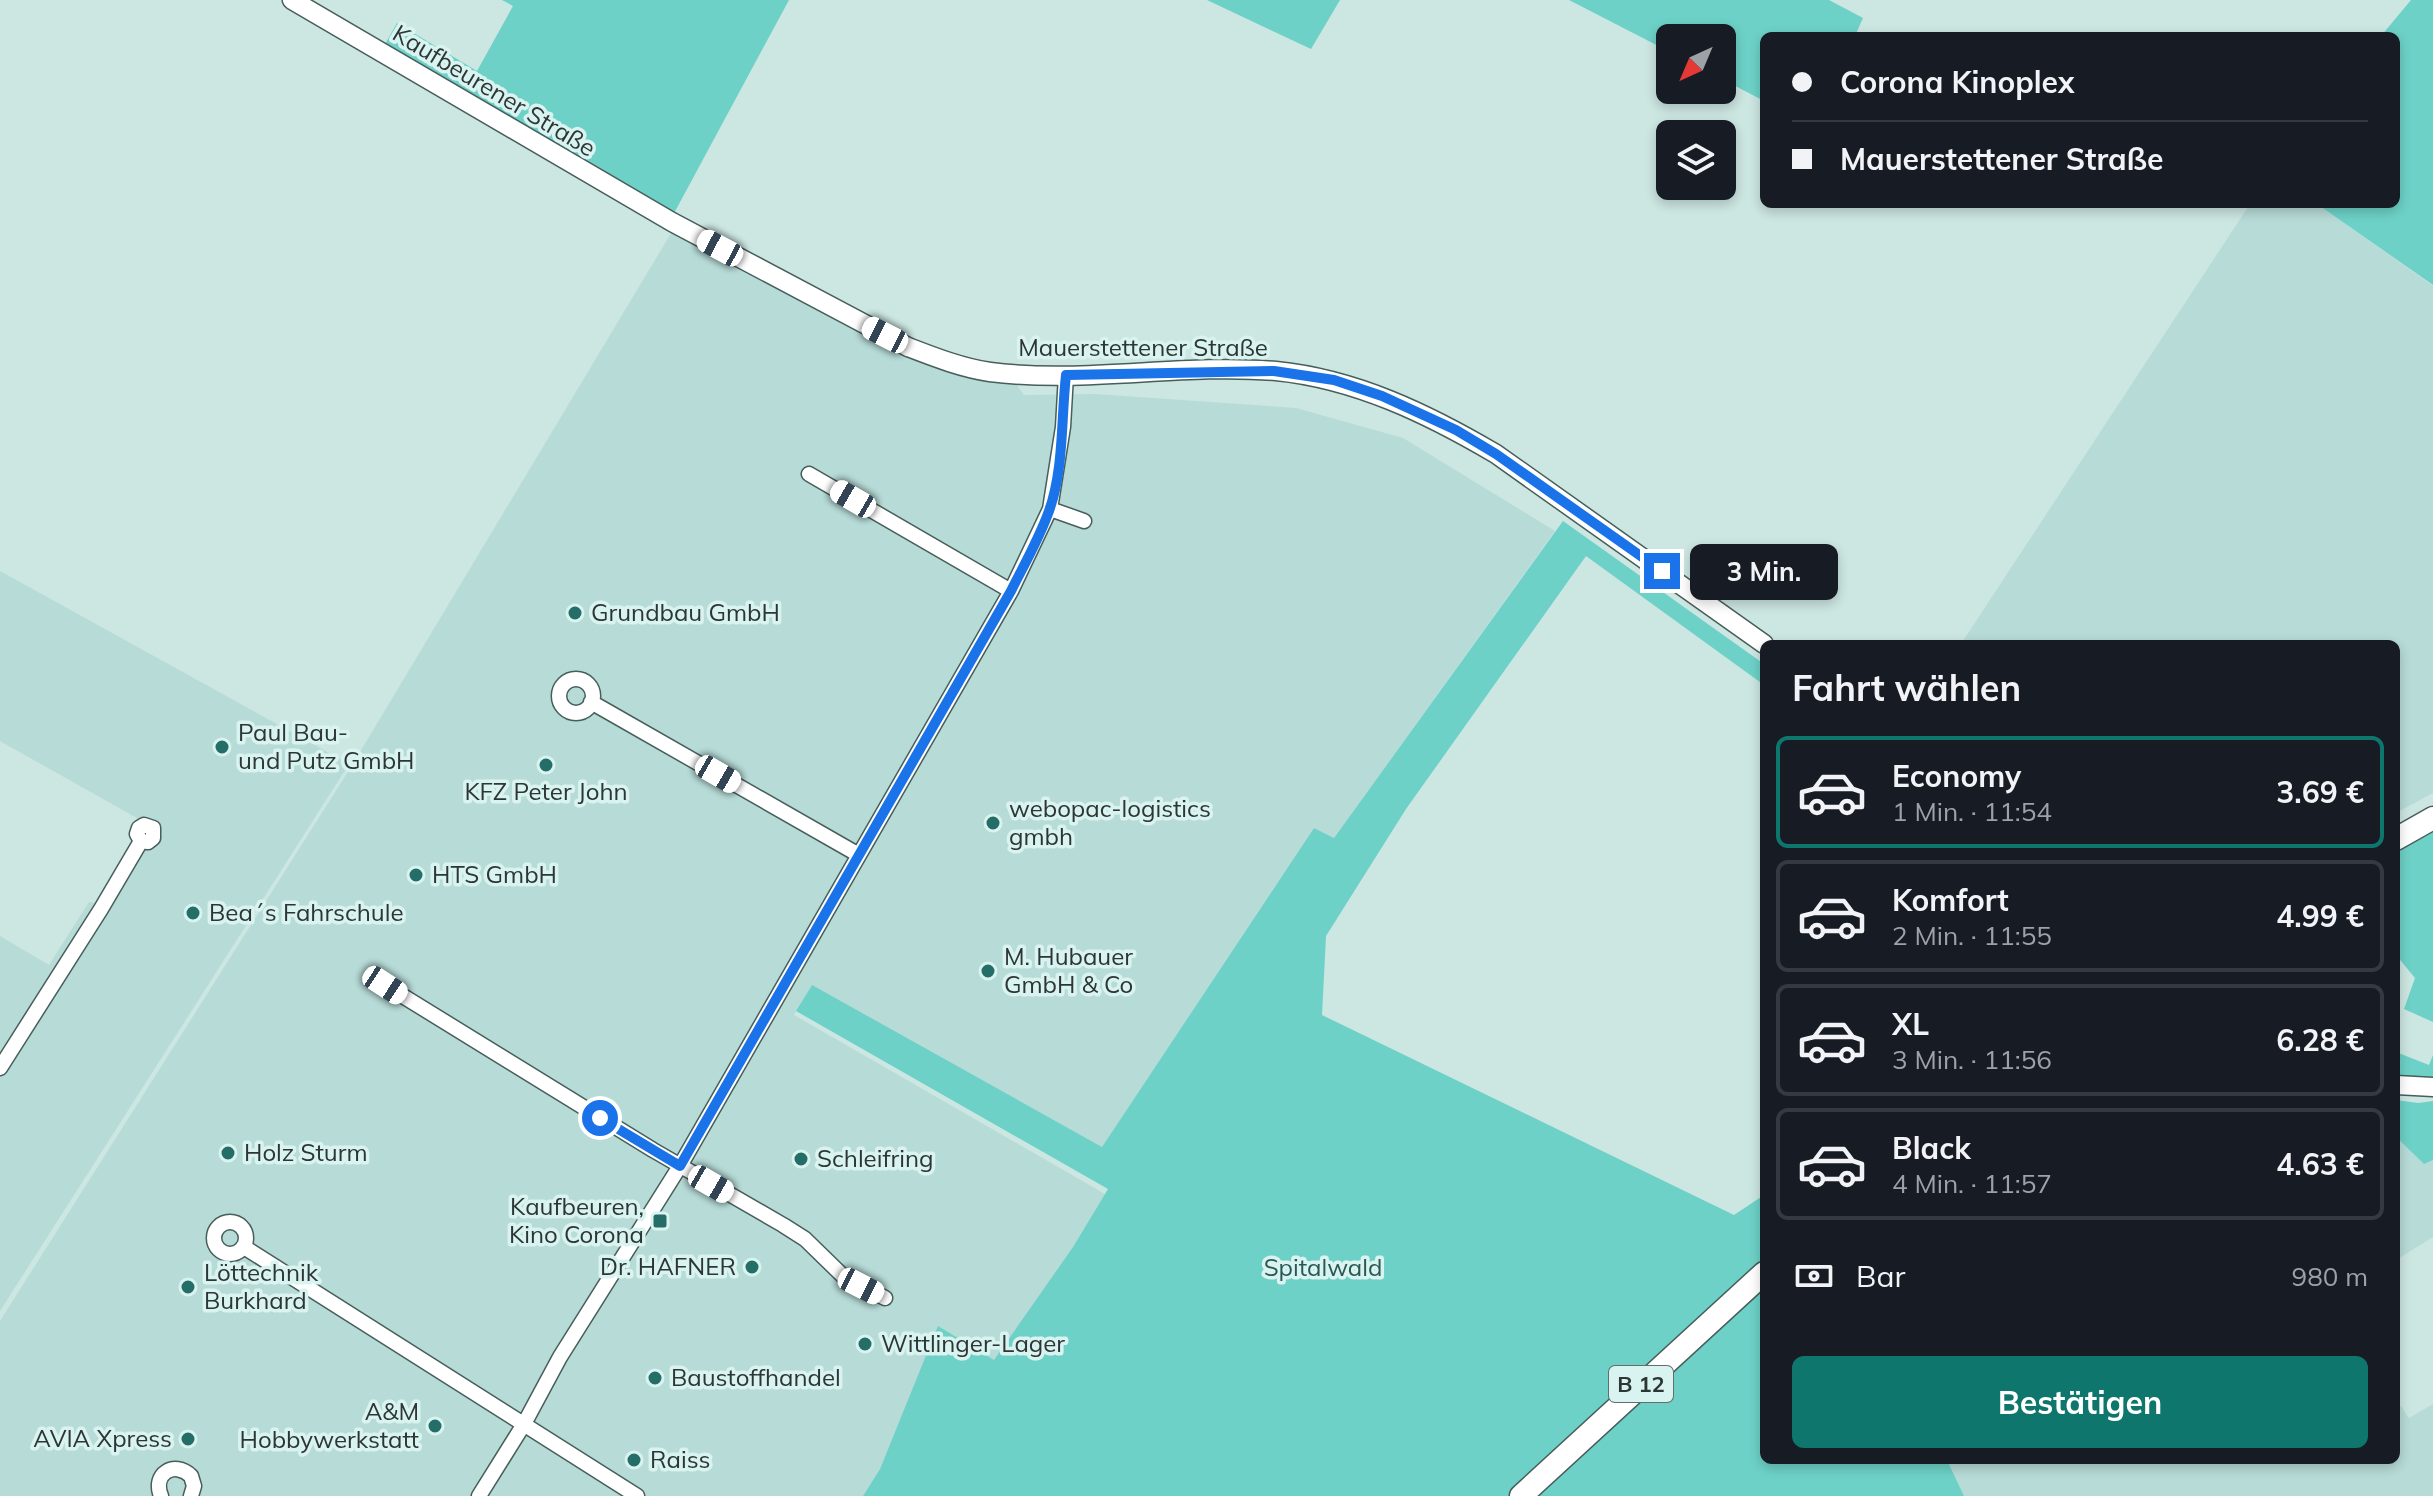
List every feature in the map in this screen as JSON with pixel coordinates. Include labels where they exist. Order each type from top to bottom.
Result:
[{"type":"main road","name":"Kaufbeurener Straße","points":[[292,0],[672,222]]},
{"type":"main road","name":"Mauerstettener Straße","points":[[672,222],[908,347],[945,361],[988,371],[1066,375],[1274,371],[1334,380],[1382,396],[1456,430],[1496,454],[1760,641]]},
{"type":"main road","points":[[2400,837],[2433,818]]},
{"type":"main road","points":[[2400,1085],[2433,1087]]},
{"type":"main road","name":"B 12","points":[[1521,1496],[1760,1277]]},
{"type":"street","points":[[479,1496],[524,1424],[560,1357],[680,1166],[1011,591],[1050,509],[1063,427],[1066,375]]},
{"type":"street","points":[[809,474],[1011,591]]},
{"type":"street","points":[[1050,509],[1084,521]]},
{"type":"street","points":[[591,702],[859,855]]},
{"type":"street","points":[[0,1068],[141,841]]},
{"type":"street","points":[[385,985],[680,1166],[794,1232],[843,1276],[885,1298]]},
{"type":"street","points":[[244,1247],[637,1496]]},
{"type":"street","points":[[161,1496],[158,1488],[161,1476],[177,1468],[191,1476],[194,1486],[191,1496]]},
{"type":"shaded area","points":[[2247,208],[2323,208],[2433,286],[2433,793],[2400,811],[2400,640],[1964,640]]},
{"type":"shaded area","points":[[673,230],[943,371],[1016,384],[1024,395],[1095,394],[1296,408],[1403,438],[1555,531],[1334,838],[1314,828],[1102,1147],[811,986],[794,1015],[1105,1194],[1073,1247],[994,1361],[939,1327],[880,1469],[863,1496],[0,1496],[0,1321],[351,767]]},
{"type":"shaded area","points":[[0,571],[349,764],[0,1311],[0,936],[49,965],[89,902],[101,904],[137,843],[130,831],[137,818],[0,741]]},
{"type":"shaded area","points":[[2400,1141],[2424,1164],[2433,1160],[2433,1237],[2400,1258]]},
{"type":"shaded area","points":[[2433,1404],[2433,1496],[1964,1496],[1949,1464],[2400,1464],[2400,1407],[2409,1418]]},
{"type":"green space","points":[[502,0],[789,0],[672,217],[384,46],[397,23],[477,71],[513,6]]},
{"type":"green space","points":[[1207,0],[1340,0],[1311,49]]},
{"type":"green space","points":[[1569,0],[1829,0],[1863,18],[1857,32],[1760,32],[1760,99],[1736,86],[1736,24],[1656,24],[1656,45]]},
{"type":"green space","points":[[2411,0],[2433,0],[2433,285],[2323,208],[2400,208],[2400,32],[2384,32]]},
{"type":"green space","name":"Spitalwald","points":[[1563,521],[1760,661],[1760,682],[1586,556],[1406,809],[1326,936],[1322,1015],[1734,1215],[1760,1198],[1760,1269],[1512,1496],[863,1496],[880,1469],[938,1326],[994,1360],[1073,1247],[1108,1189],[796,1011],[812,985],[1102,1147],[1314,828],[1334,838]]},
{"type":"green space","points":[[2433,828],[2433,1022],[2404,1009],[2415,978],[2400,960],[2400,847]]},
{"type":"green space","points":[[2400,1054],[2429,1065],[2433,1055],[2433,1083],[2400,1081]]},
{"type":"green space","points":[[2400,1101],[2433,1101],[2433,1160],[2424,1164],[2400,1141]]},
{"type":"green space","points":[[1760,1287],[1760,1464],[1949,1464],[1964,1496],[1531,1496]]},
{"type":"place","name":"Grundbau GmbH","points":[[575,613]]},
{"type":"place","name":"Paul Bau- und Putz GmbH","points":[[222,747]]},
{"type":"place","name":"KFZ Peter John","points":[[546,765]]},
{"type":"place","name":"webopac-logistics gmbh","points":[[993,823]]},
{"type":"place","name":"HTS GmbH","points":[[416,875]]},
{"type":"place","name":"Bea´s Fahrschule","points":[[193,913]]},
{"type":"place","name":"M. Hubauer GmbH & Co","points":[[988,971]]},
{"type":"place","name":"Holz Sturm","points":[[228,1153]]},
{"type":"place","name":"Schleifring","points":[[801,1159]]},
{"type":"place","name":"Kaufbeuren, Kino Corona","points":[[660,1221]]},
{"type":"place","name":"Dr. HAFNER","points":[[752,1267]]},
{"type":"place","name":"Löttechnik Burkhard","points":[[188,1287]]},
{"type":"place","name":"Wittlinger-Lager","points":[[865,1344]]},
{"type":"place","name":"Baustoffhandel","points":[[655,1378]]},
{"type":"place","name":"A&M Hobbywerkstatt","points":[[435,1426]]},
{"type":"place","name":"AVIA Xpress","points":[[188,1439]]},
{"type":"place","name":"Raiss","points":[[634,1460]]},
{"type":"route","points":[[600,1118],[680,1166],[1032,550],[1050,509],[1063,427],[1066,375],[1274,371],[1334,380],[1382,396],[1456,430],[1496,454],[1662,571]]}]
